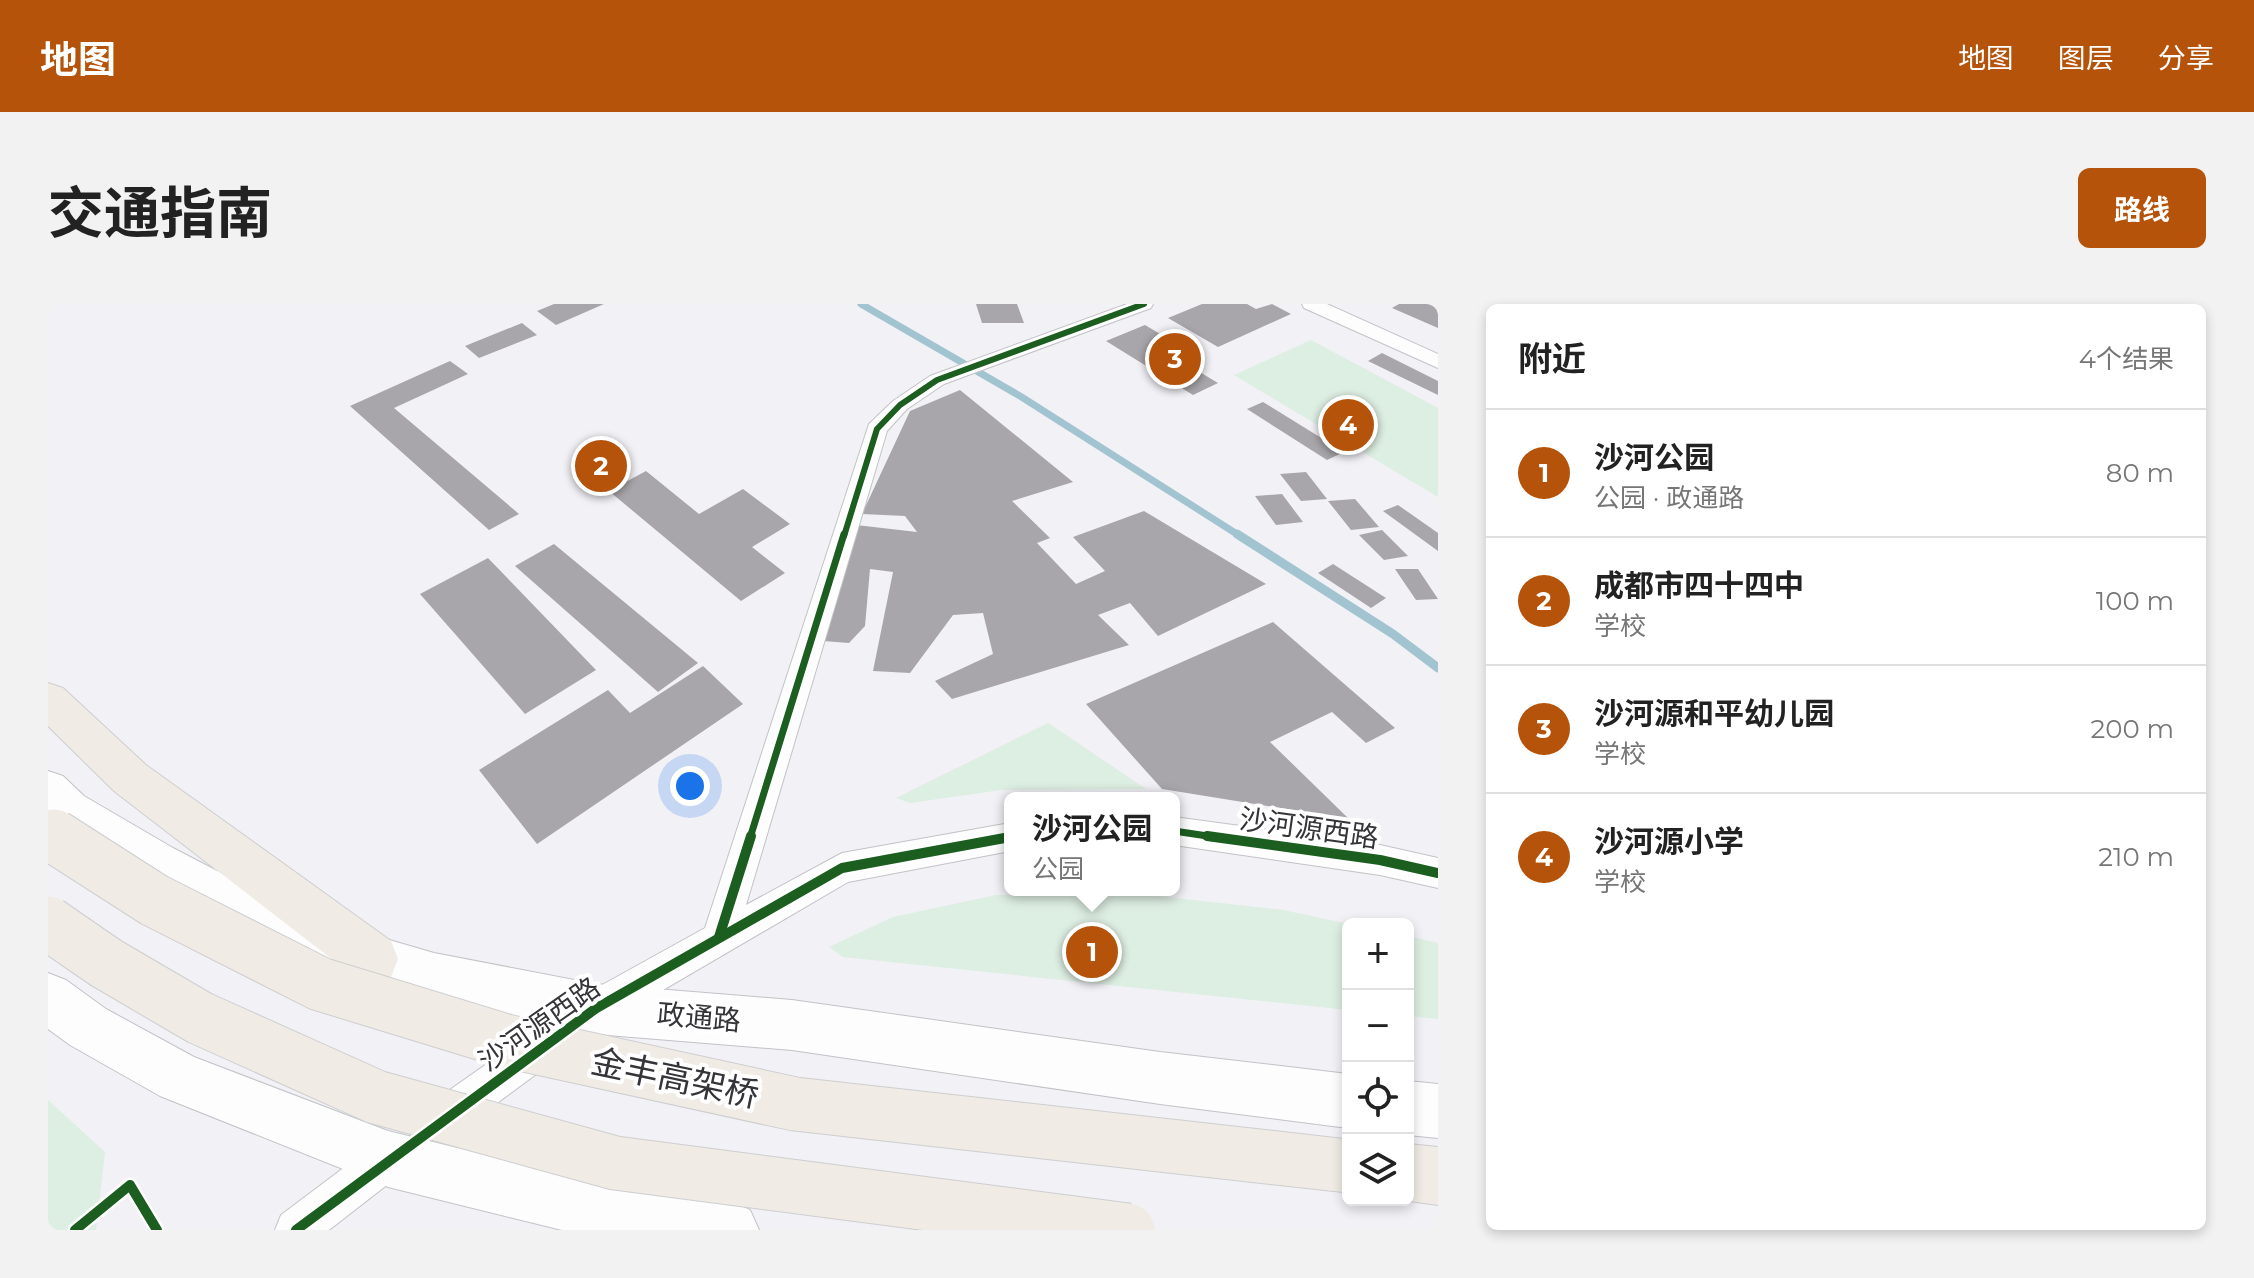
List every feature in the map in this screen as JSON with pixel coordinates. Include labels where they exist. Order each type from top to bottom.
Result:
[{"type":"highway","points":[[48,700],[130,778],[373,959]]},
{"type":"highway","name":"金丰高架桥","points":[[48,832],[154,900],[320,984],[506,1041],[795,1104],[1342,1165]]},
{"type":"highway","points":[[48,923],[106,963],[200,1018],[376,1097],[615,1163],[1128,1230]]},
{"type":"highway","points":[[1414,1174],[1438,1176]]},
{"type":"main road","name":"政通路","points":[[48,789],[69,809],[157,863],[291,935],[434,977],[595,1009],[792,1025],[1160,1078],[1342,1100]]},
{"type":"main road","points":[[48,998],[88,1027],[179,1077],[388,1159],[564,1202],[730,1230]]},
{"type":"main road","points":[[1414,1109],[1438,1111]]},
{"type":"street","points":[[719,937],[877,429],[900,405],[937,380],[1144,304]]},
{"type":"street","points":[[1311,304],[1365,326],[1438,362]]},
{"type":"street","name":"沙河源西路","points":[[1180,832],[1380,860],[1438,873]]},
{"type":"street","name":"沙河源西路","points":[[296,1230],[388,1159],[595,1009],[842,868],[1004,838]]},
{"type":"green space","points":[[1311,340],[1438,408],[1438,497],[1234,375]]},
{"type":"green space","points":[[1048,723],[1146,789],[1001,790],[910,803],[896,798]]},
{"type":"green space","points":[[996,895],[1157,896],[1283,910],[1342,923],[1342,1009],[843,957],[829,947],[893,917]]},
{"type":"green space","points":[[1414,937],[1438,943],[1438,1019],[1414,1017]]},
{"type":"green space","points":[[48,1100],[105,1152],[96,1230],[48,1230]]},
{"type":"building","points":[[554,304],[604,304],[556,325],[537,311]]},
{"type":"building","points":[[976,304],[1017,304],[1024,323],[982,323]]},
{"type":"building","points":[[1202,304],[1247,304],[1256,309],[1272,304],[1291,314],[1218,347],[1168,318]]},
{"type":"building","points":[[1399,304],[1438,304],[1438,328],[1392,308]]},
{"type":"building","points":[[522,323],[537,335],[479,358],[465,346]]},
{"type":"building","points":[[1145,325],[1177,344],[1163,350],[1218,383],[1193,395],[1106,341]]},
{"type":"building","points":[[1382,353],[1438,381],[1438,395],[1368,361]]},
{"type":"building","points":[[450,361],[468,374],[394,408],[519,514],[489,530],[350,406]]},
{"type":"building","points":[[960,390],[1073,482],[1012,501],[1050,538],[1037,543],[1076,584],[1105,571],[1073,537],[1144,511],[1266,584],[1158,636],[1130,603],[1098,615],[1129,645],[952,699],[935,681],[993,654],[983,613],[953,615],[910,673],[873,671],[893,572],[870,569],[865,626],[849,643],[823,641],[856,525],[917,532],[905,516],[862,514],[910,411]]},
{"type":"building","points":[[1263,402],[1344,452],[1327,460],[1247,409]]},
{"type":"building","points":[[646,471],[699,514],[743,489],[790,524],[752,547],[785,573],[741,601],[609,491]]},
{"type":"building","points":[[1306,472],[1327,499],[1301,501],[1280,474]]},
{"type":"building","points":[[1282,494],[1303,522],[1276,525],[1255,496]]},
{"type":"building","points":[[1355,499],[1379,527],[1351,530],[1328,501]]},
{"type":"building","points":[[1398,505],[1438,533],[1438,551],[1383,511]]},
{"type":"building","points":[[1382,530],[1408,556],[1384,560],[1359,535]]},
{"type":"building","points":[[554,544],[698,663],[658,692],[515,566]]},
{"type":"building","points":[[488,558],[596,670],[525,714],[420,594]]},
{"type":"building","points":[[1333,564],[1386,598],[1371,608],[1318,573]]},
{"type":"building","points":[[1395,569],[1418,569],[1438,599],[1416,600]]},
{"type":"building","points":[[1273,622],[1395,728],[1366,743],[1332,712],[1270,742],[1349,819],[1162,789],[1086,704]]},
{"type":"building","points":[[703,666],[743,704],[537,844],[479,770],[608,690],[630,713]]},
{"type":"waterway","points":[[861,304],[1020,396],[1240,536]]},
{"type":"waterway","points":[[1237,534],[1393,634],[1438,668]]},
{"type":"cycle path","points":[[719,937],[877,429],[900,405],[937,380],[1144,304]]},
{"type":"cycle path","points":[[1180,832],[1380,860],[1438,873]]},
{"type":"cycle path","points":[[296,1230],[595,1009],[842,868],[1004,838]]},
{"type":"cycle path","points":[[75,1230],[130,1185],[157,1230]]},
{"type":"place","name":"沙河源和平幼儿园","points":[[1175,359]]},
{"type":"place","name":"沙河源小学","points":[[1348,425]]},
{"type":"place","name":"成都市四十四中","points":[[601,466]]},
{"type":"place","name":"沙河公园","points":[[1092,952]]}]
